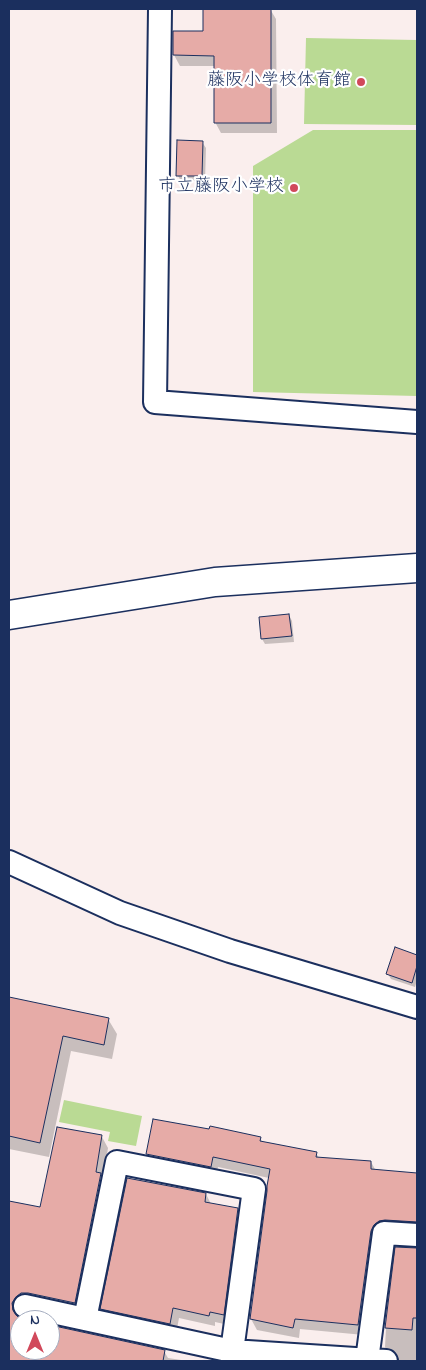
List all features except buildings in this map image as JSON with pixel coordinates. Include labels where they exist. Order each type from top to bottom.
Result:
[{"type":"street","points":[[160,9],[155,402],[417,422]]},
{"type":"street","points":[[9,615],[215,582],[417,568]]},
{"type":"street","points":[[9,862],[120,913],[230,951],[417,1008]]},
{"type":"street","points":[[84,1319],[117,1162],[254,1188],[232,1351]]},
{"type":"street","points":[[25,1306],[232,1351],[377,1361],[384,1233],[417,1235]]},
{"type":"green space","name":"藤阪小学校体育館","points":[[306,38],[417,40],[417,125],[304,124]]},
{"type":"green space","points":[[313,130],[417,130],[417,396],[253,392],[253,166]]},
{"type":"green space","points":[[64,1100],[142,1116],[136,1146],[108,1141],[110,1132],[59,1122]]},
{"type":"place","name":"藤阪小学校体育館","points":[[361,82]]},
{"type":"place","name":"市立藤阪小学校","points":[[294,188]]}]
